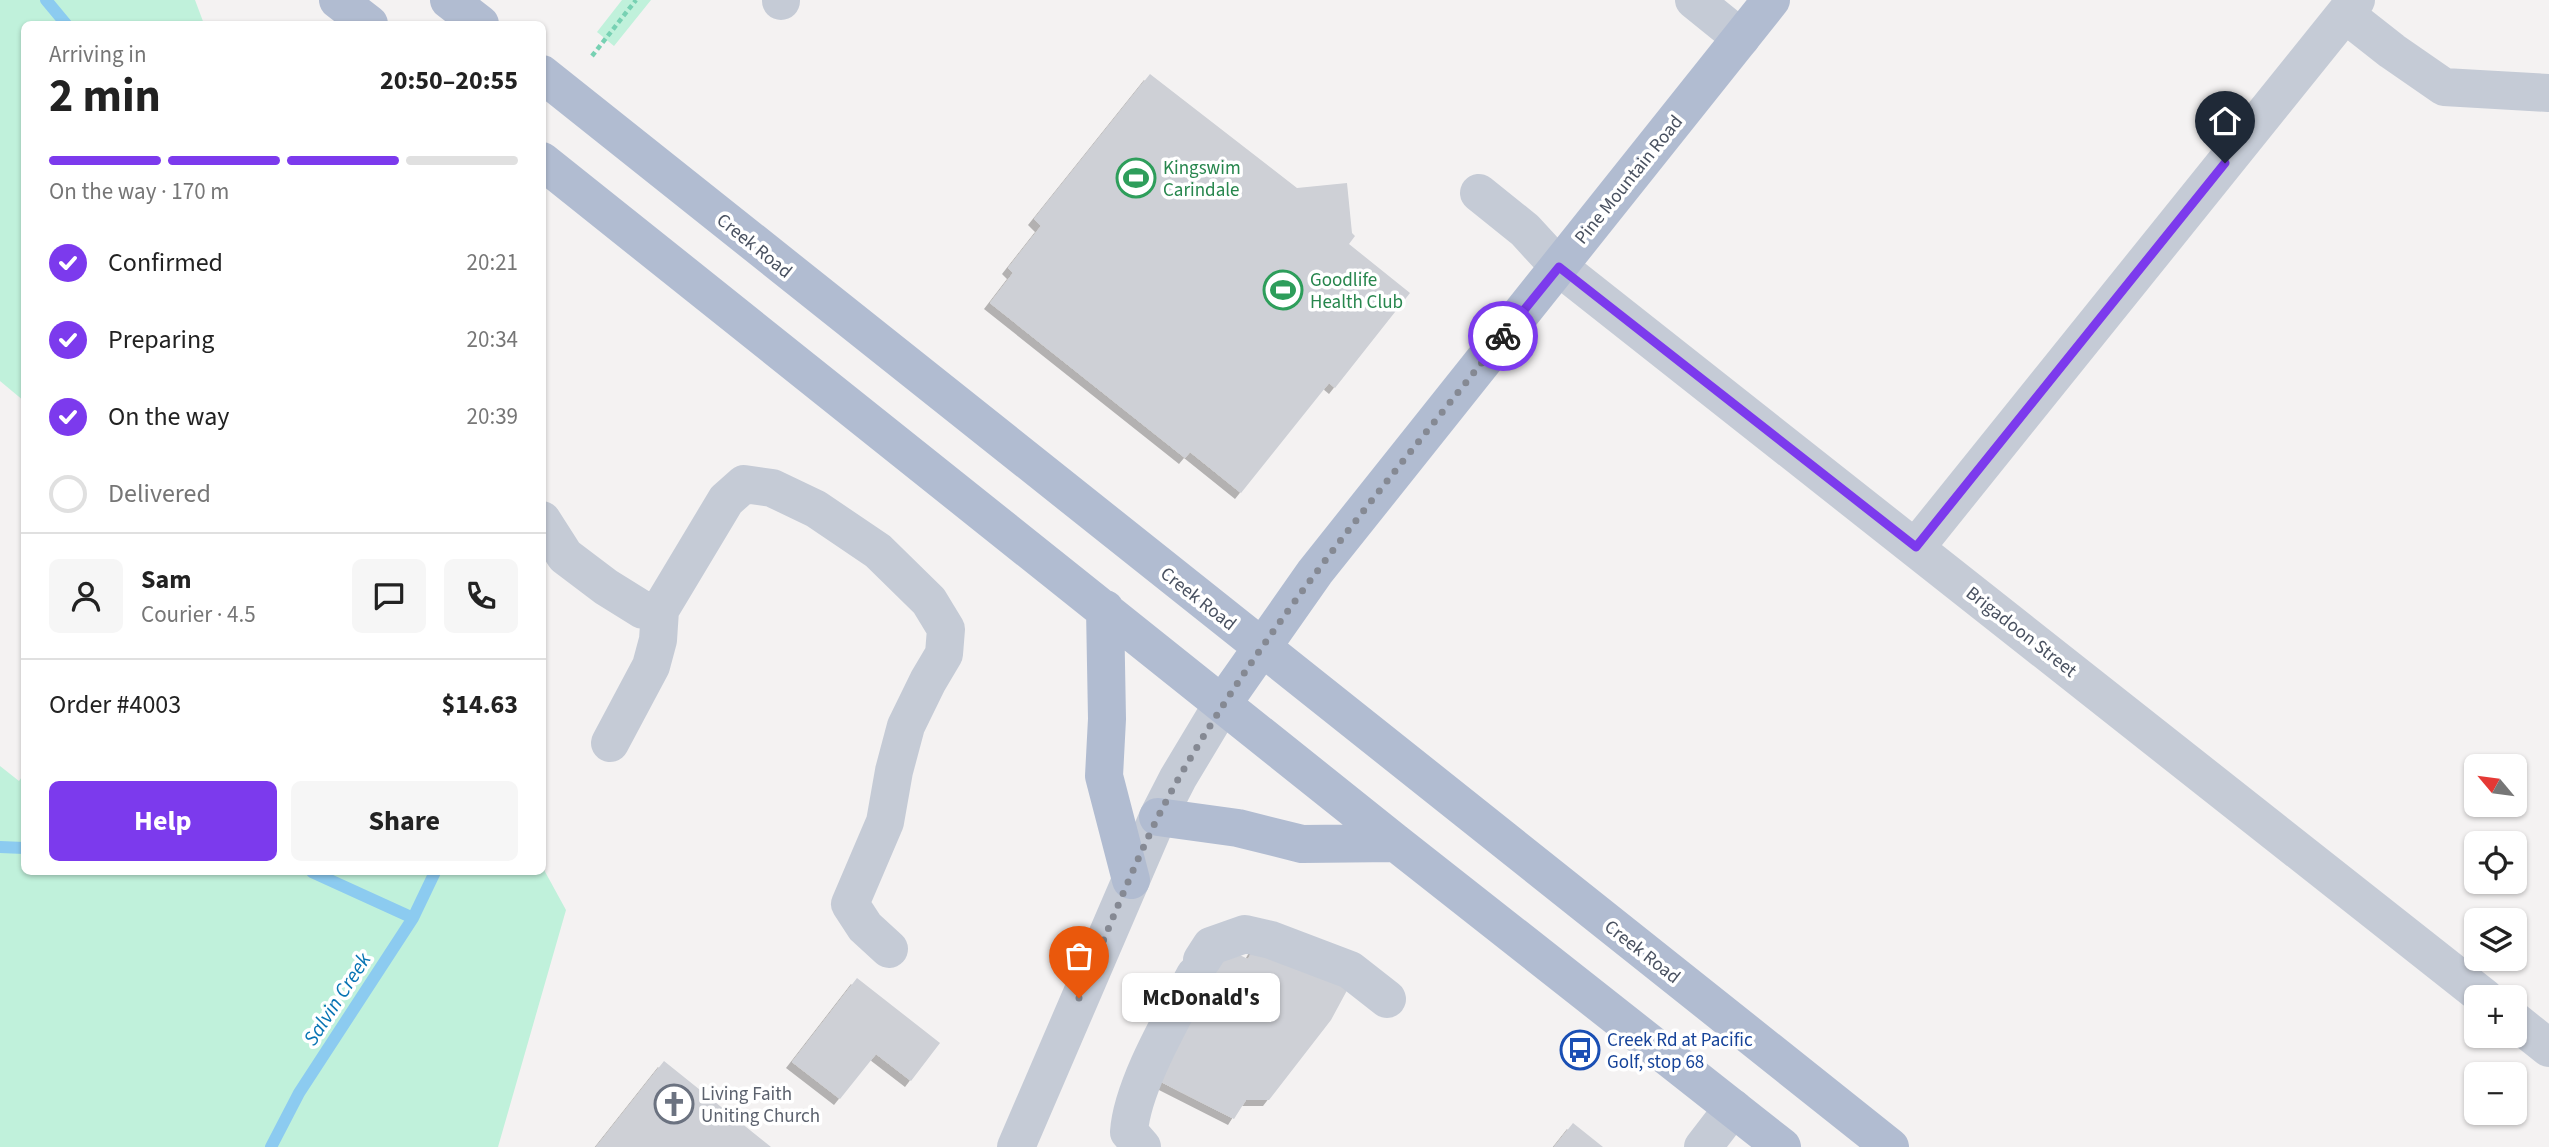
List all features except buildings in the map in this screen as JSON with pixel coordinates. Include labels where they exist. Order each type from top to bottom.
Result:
[{"type":"main road","points":[[338,0],[365,21]]},
{"type":"main road","points":[[449,0],[476,21]]},
{"type":"main road","name":"Pine Mountain Road","points":[[1223,704],[1315,572],[1771,0]]},
{"type":"main road","name":"Creek Road","points":[[546,77],[1890,1147]]},
{"type":"main road","points":[[546,164],[1396,843],[1782,1147]]},
{"type":"main road","points":[[1105,609],[1107,719],[1104,776],[1131,880]]},
{"type":"main road","points":[[1158,817],[1238,828],[1302,844],[1396,843]]},
{"type":"street","points":[[1694,0],[1741,38]]},
{"type":"street","points":[[1916,547],[2351,7],[2392,51],[2444,87],[2549,93]]},
{"type":"street","name":"Brigadoon Street","points":[[1479,193],[1525,230],[1559,267],[2469,985]]},
{"type":"street","points":[[610,743],[651,666],[658,640],[660,610],[726,500],[744,484],[772,488],[816,509],[878,551],[929,601],[946,629],[944,654],[906,726],[894,771],[885,822],[850,904],[865,928],[889,949]]},
{"type":"street","points":[[546,526],[565,556],[606,587],[643,610],[660,610]]},
{"type":"street","name":"Pine Mountain Road","points":[[1016,1147],[1158,817],[1178,778],[1223,704]]},
{"type":"street","points":[[1142,1147],[1129,1132],[1130,1117],[1156,1049],[1211,946],[1245,934],[1271,940],[1350,970],[1387,999]]},
{"type":"street","points":[[2527,1031],[2549,1048]]},
{"type":"street","points":[[1703,1147],[1733,1108]]},
{"type":"path","points":[[592,56],[636,0]]},
{"type":"green space","points":[[0,0],[195,0],[203,21],[21,21],[21,398],[0,381]]},
{"type":"green space","points":[[622,0],[651,0],[614,46],[597,32]]},
{"type":"green space","points":[[0,766],[19,781],[21,778],[21,875],[546,873],[566,910],[498,1147],[0,1147]]},
{"type":"waterway","name":"Salvin Creek","points":[[46,0],[64,21]]},
{"type":"waterway","points":[[0,847],[21,848]]},
{"type":"waterway","points":[[319,875],[413,918]]},
{"type":"waterway","name":"Salvin Creek","points":[[271,1147],[299,1093],[413,918],[434,875]]},
{"type":"way so far","points":[[1079,998],[1158,817],[1178,778],[1223,704],[1315,572],[1503,336]]},
{"type":"place","name":"Kingswim Carindale","points":[[1136,178]]},
{"type":"place","name":"Goodlife Health Club","points":[[1283,290]]},
{"type":"place","name":"McDonald's","points":[[1079,998]]},
{"type":"place","name":"Creek Rd at Pacific Golf, stop 68","points":[[1580,1050]]},
{"type":"place","name":"Living Faith Uniting Church","points":[[674,1104]]},
{"type":"route","points":[[1503,336],[1559,267],[1916,547],[2225,163]]}]
